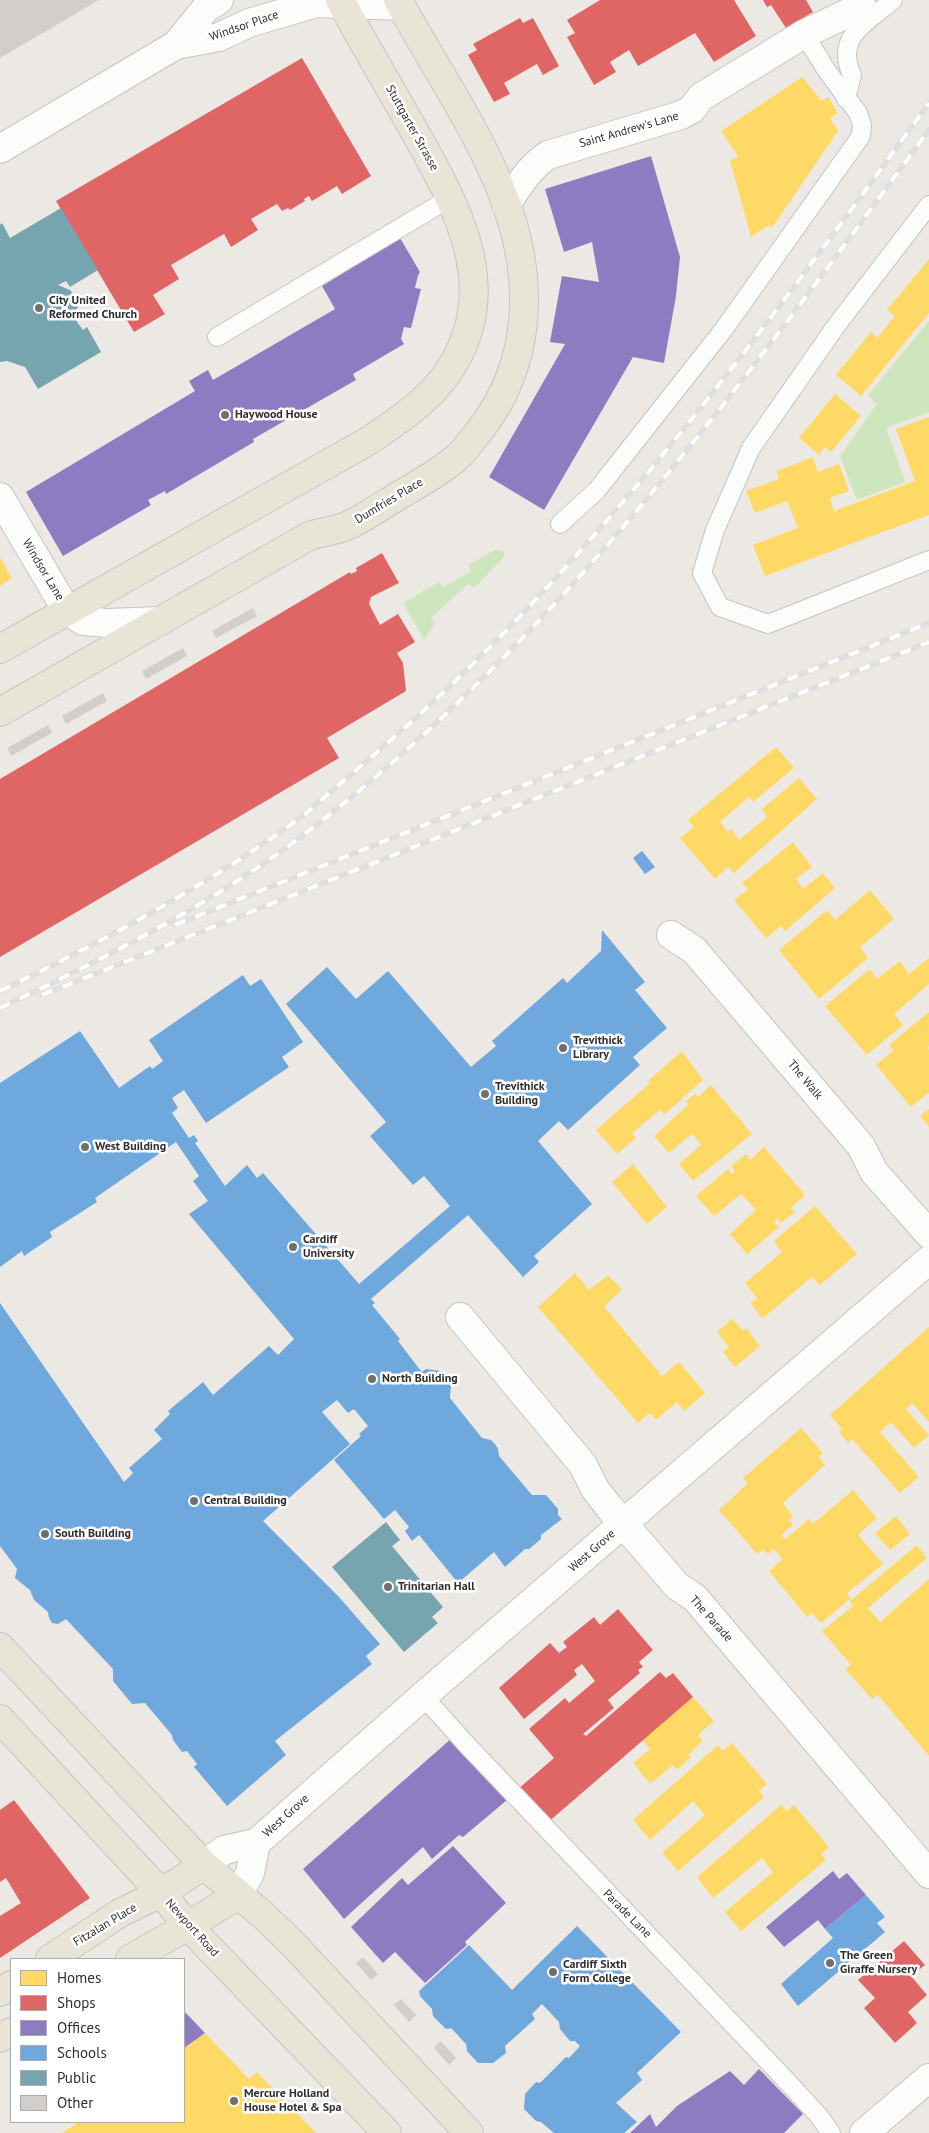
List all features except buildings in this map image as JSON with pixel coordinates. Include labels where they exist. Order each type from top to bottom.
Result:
[{"type":"main road","name":"Stuttgarter Strasse","points":[[67,611],[370,440],[423,401],[445,377],[456,361],[471,317],[473,297],[471,262],[465,236],[450,198],[341,2]]},
{"type":"main road","points":[[399,3],[466,117],[490,165],[506,205]]},
{"type":"main road","name":"Dumfries Place","points":[[0,712],[311,535],[350,524],[438,472],[469,445],[491,416],[505,392],[517,360],[523,330],[522,274],[517,242],[506,205]]},
{"type":"main road","points":[[0,649],[67,611]]},
{"type":"main road","points":[[0,1647],[204,1865],[264,1916],[293,1944],[469,2133]]},
{"type":"main road","name":"Newport Road","points":[[0,1719],[161,1893],[188,1926],[387,2133]]},
{"type":"main road","name":"Fitzalan Place","points":[[52,1958],[120,1913],[161,1893],[204,1865]]},
{"type":"main road","points":[[132,1958],[238,1895]]},
{"type":"street","name":"Windsor Place","points":[[176,45],[206,8],[219,0]]},
{"type":"street","name":"Saint Andrew's Lane","points":[[506,205],[524,178],[536,164],[548,155],[681,116],[692,109],[701,97],[804,34],[850,12],[860,0]]},
{"type":"street","name":"Windsor Place","points":[[0,149],[176,45],[219,37],[249,23],[316,3],[399,3]]},
{"type":"street","name":"Windsor Lane","points":[[0,497],[67,611],[84,621],[107,623],[161,621]]},
{"type":"street","name":"The Walk","points":[[671,935],[694,950],[861,1146],[874,1172],[929,1234]]},
{"type":"street","name":"West Grove","points":[[204,1865],[224,1850],[256,1843],[423,1696],[929,1260]]},
{"type":"street","name":"The Parade","points":[[460,1317],[583,1465],[595,1489],[624,1524],[677,1586],[695,1598],[929,1874]]},
{"type":"street","name":"West Grove","points":[[238,1895],[250,1873],[256,1843]]},
{"type":"street","points":[[864,2133],[929,2078]]},
{"type":"lane","points":[[846,99],[852,75],[846,63],[850,40],[855,31],[893,0]]},
{"type":"lane","points":[[560,524],[597,490],[724,329],[861,136],[862,125],[858,113],[846,99],[804,34]]},
{"type":"lane","points":[[217,337],[450,198]]},
{"type":"lane","points":[[929,205],[836,326],[751,448],[715,530],[702,572],[720,608],[768,624],[929,560]]},
{"type":"lane","name":"Parade Lane","points":[[423,1696],[543,1826],[819,2116],[831,2133]]},
{"type":"green space","points":[[929,321],[929,412],[886,428],[905,482],[857,500],[840,456],[877,404],[868,395]]},
{"type":"green space","points":[[495,550],[502,550],[505,556],[474,588],[468,584],[431,618],[435,623],[424,640],[403,603],[439,582],[443,587],[471,571],[468,565]]},
{"type":"railway","points":[[0,991],[154,911],[264,843],[309,811],[433,702],[503,634],[633,490],[755,338],[929,103]]},
{"type":"railway","points":[[0,1008],[162,926],[241,879],[315,826],[405,751],[489,672],[570,588],[646,500],[791,317],[929,130]]},
{"type":"railway","points":[[175,925],[929,623]]},
{"type":"railway","points":[[42,995],[929,642]]},
{"type":"place","name":"City United Reformed Church","points":[[39,308]]},
{"type":"place","name":"Haywood House","points":[[225,415]]},
{"type":"place","name":"Trevithick Library","points":[[563,1048]]},
{"type":"place","name":"Trevithick Building","points":[[485,1094]]},
{"type":"place","name":"West Building","points":[[85,1147]]},
{"type":"place","name":"Cardiff University","points":[[293,1247]]},
{"type":"place","name":"North Building","points":[[372,1379]]},
{"type":"place","name":"Central Building","points":[[194,1501]]},
{"type":"place","name":"South Building","points":[[45,1534]]},
{"type":"place","name":"Trinitarian Hall","points":[[388,1587]]},
{"type":"place","name":"The Green Giraffe Nursery","points":[[830,1963]]},
{"type":"place","name":"Cardiff Sixth Form College","points":[[553,1972]]},
{"type":"place","name":"Mercure Holland House Hotel & Spa","points":[[234,2101]]}]
